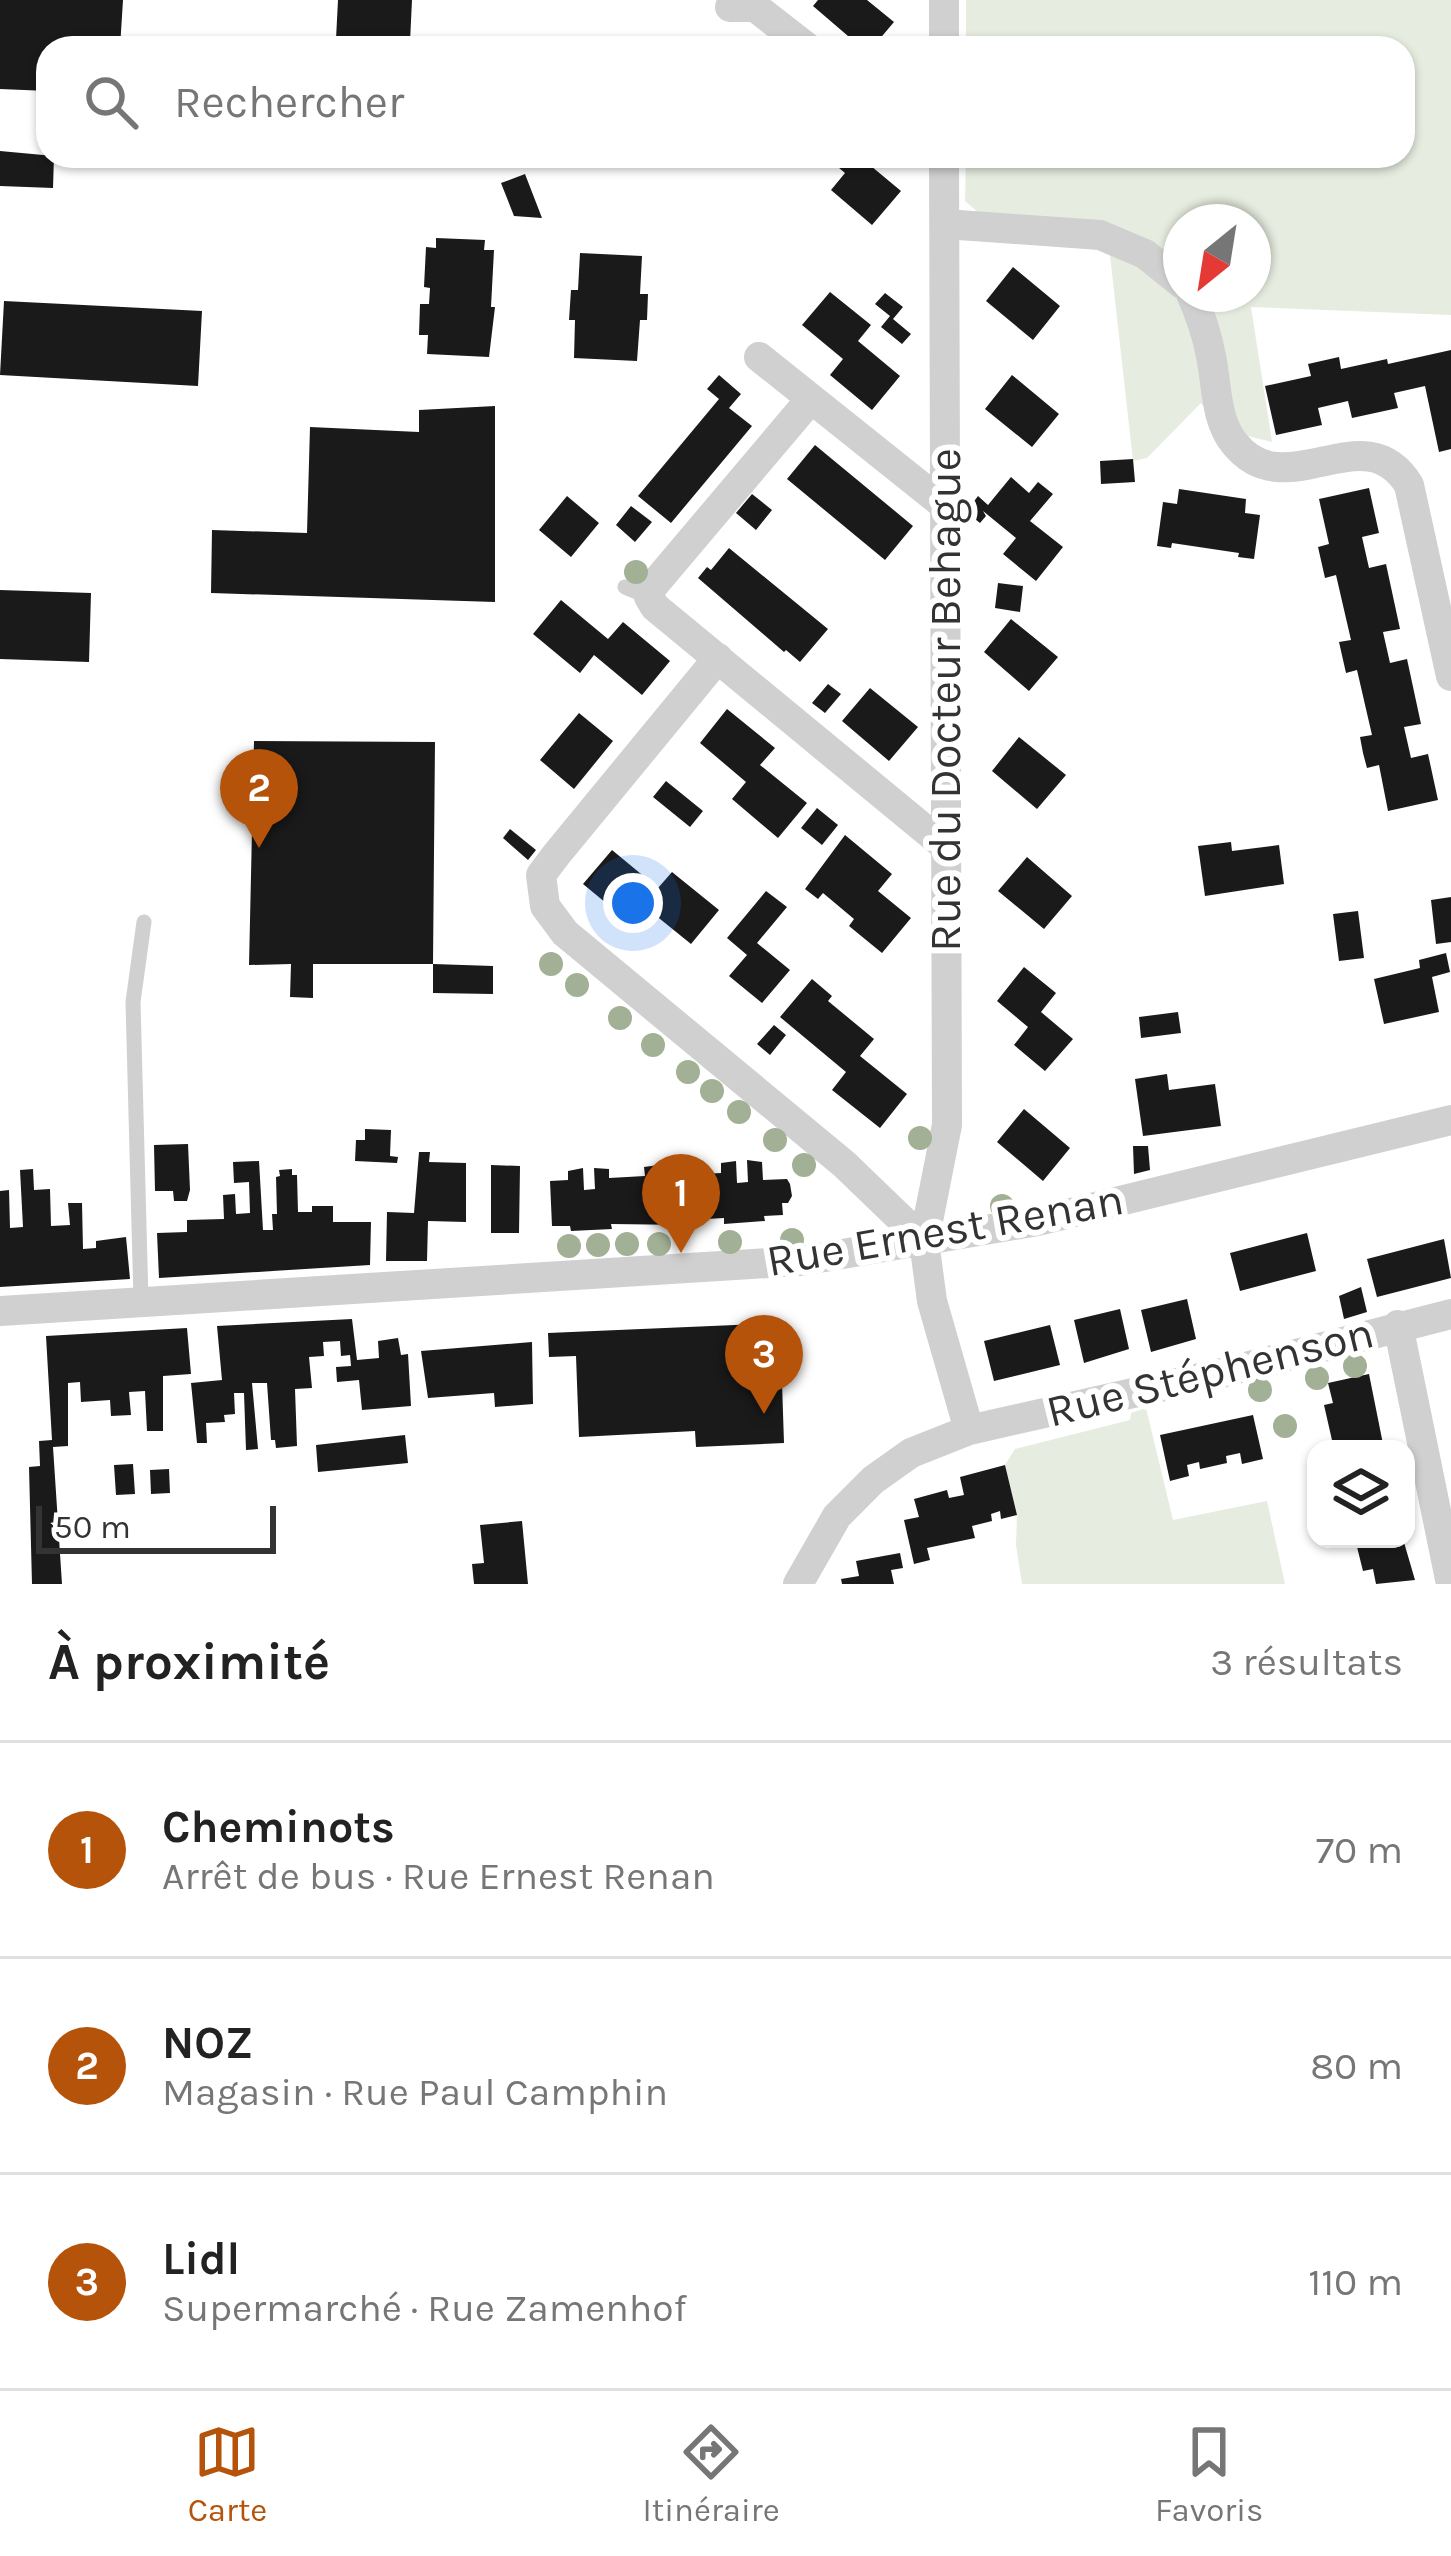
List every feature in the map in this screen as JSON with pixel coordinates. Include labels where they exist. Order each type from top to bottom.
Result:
[{"type":"street","points":[[944,0],[944,36]]},
{"type":"street","points":[[730,7],[755,7],[792,36]]},
{"type":"street","name":"Rue du Docteur Behague","points":[[944,168],[947,1125],[924,1241],[932,1301],[969,1430]]},
{"type":"street","points":[[945,224],[1100,236],[1145,254],[1163,268]]},
{"type":"street","points":[[1197,312],[1210,350],[1220,413],[1233,442],[1244,452],[1262,464],[1286,470],[1357,455],[1379,457],[1398,467],[1409,484],[1451,676]]},
{"type":"street","points":[[759,357],[943,504]]},
{"type":"street","points":[[810,400],[652,586],[637,592],[945,846]]},
{"type":"street","points":[[718,658],[548,865],[542,875],[545,906],[565,933],[844,1164],[924,1241]]},
{"type":"street","name":"Rue Ernest Renan","points":[[0,1311],[757,1264],[1038,1221],[1451,1120]]},
{"type":"street","name":"Rue Stéphenson","points":[[798,1584],[837,1516],[873,1480],[911,1453],[969,1430],[1222,1373],[1451,1314]]},
{"type":"street","points":[[1398,1324],[1450,1584]]},
{"type":"lane","points":[[141,1300],[133,1003],[144,922]]},
{"type":"shaded area","points":[[966,0],[1451,0],[1451,315],[1271,308],[1271,204],[1163,204],[1163,312],[1252,312],[1272,442],[1223,430],[1201,403],[1147,458],[1133,461],[1110,255],[1100,235],[979,213],[965,201],[966,168],[1415,168],[1415,36],[966,36]]},
{"type":"shaded area","points":[[1146,1408],[1173,1520],[1267,1501],[1285,1584],[1022,1584],[1017,1515],[1005,1465],[1015,1449],[1130,1420],[1131,1413]]},
{"type":"building","points":[[0,0],[123,0],[121,36],[36,36],[36,90],[0,89]]},
{"type":"building","points":[[338,0],[412,0],[410,36],[336,36]]},
{"type":"building","points":[[818,0],[867,0],[894,22],[882,36],[848,36],[813,6]]},
{"type":"building","points":[[0,151],[36,154],[36,168],[54,168],[53,188],[0,186]]},
{"type":"building","points":[[839,168],[873,168],[901,191],[872,225],[831,190],[845,173]]},
{"type":"building","points":[[525,174],[542,218],[514,216],[501,183]]},
{"type":"building","points":[[436,238],[485,240],[484,250],[494,250],[491,307],[495,307],[489,357],[427,354],[428,335],[419,335],[420,304],[429,304],[430,288],[424,287],[426,247],[436,248]]},
{"type":"building","points":[[580,253],[642,256],[640,294],[648,294],[647,320],[640,320],[637,361],[574,358],[575,320],[569,320],[571,290],[578,290]]},
{"type":"building","points":[[1013,267],[1060,306],[1033,340],[986,301]]},
{"type":"building","points":[[830,292],[871,325],[858,341],[900,376],[872,410],[830,375],[843,359],[802,325]]},
{"type":"building","points":[[885,293],[903,307],[893,319],[911,334],[902,344],[881,327],[890,316],[875,304]]},
{"type":"building","points":[[4,301],[202,311],[198,386],[0,375]]},
{"type":"building","points":[[1451,350],[1451,449],[1439,452],[1425,386],[1394,393],[1398,408],[1352,418],[1348,401],[1318,408],[1322,425],[1276,435],[1265,386],[1311,376],[1308,364],[1339,357],[1341,369]]},
{"type":"building","points":[[719,375],[741,394],[729,408],[752,426],[671,523],[638,496],[719,399],[707,389]]},
{"type":"building","points":[[1012,375],[1059,414],[1032,447],[985,409]]},
{"type":"building","points":[[495,406],[495,602],[211,593],[212,530],[307,533],[310,427],[419,432],[419,410]]},
{"type":"building","points":[[815,445],[913,526],[885,560],[787,479]]},
{"type":"building","points":[[1133,459],[1135,482],[1101,484],[1100,461]]},
{"type":"building","points":[[1011,477],[1029,493],[1038,482],[1053,494],[1030,521],[1063,547],[1036,581],[1003,554],[1016,538],[983,511],[986,516],[980,523],[966,512],[978,496],[988,505]]},
{"type":"building","points":[[1369,488],[1379,533],[1362,537],[1369,568],[1386,564],[1400,629],[1383,632],[1390,663],[1407,659],[1421,724],[1404,727],[1411,758],[1428,754],[1438,800],[1388,811],[1379,765],[1367,768],[1363,753],[1360,737],[1372,735],[1357,670],[1346,673],[1339,642],[1351,640],[1336,575],[1325,578],[1318,547],[1329,544],[1319,499]]},
{"type":"building","points":[[1179,489],[1246,499],[1245,513],[1260,515],[1254,559],[1172,543],[1171,548],[1157,546],[1163,502],[1177,504]]},
{"type":"building","points":[[752,494],[772,510],[756,530],[736,513]]},
{"type":"building","points":[[567,496],[599,523],[571,557],[539,530]]},
{"type":"building","points":[[631,506],[652,522],[635,542],[616,525]]},
{"type":"building","points":[[729,548],[828,629],[800,662],[698,578]]},
{"type":"building","points":[[998,583],[1023,586],[1020,612],[995,608]]},
{"type":"building","points":[[0,590],[91,593],[89,662],[0,659]]},
{"type":"building","points":[[561,600],[608,639],[623,622],[670,661],[642,695],[594,655],[580,673],[533,634]]},
{"type":"building","points":[[1011,619],[1058,657],[1029,691],[984,652]]},
{"type":"building","points":[[828,684],[841,694],[825,713],[812,703]]},
{"type":"building","points":[[870,688],[918,727],[889,761],[842,721]]},
{"type":"building","points":[[727,709],[775,748],[760,765],[807,803],[778,838],[732,799],[746,782],[700,743]]},
{"type":"building","points":[[579,713],[613,741],[574,789],[540,760]]},
{"type":"building","points":[[1019,737],[1066,775],[1037,809],[992,771]]},
{"type":"building","points":[[254,741],[435,742],[433,964],[313,964],[313,998],[290,997],[291,964],[249,965]]},
{"type":"building","points":[[666,781],[703,811],[690,827],[653,797]]},
{"type":"building","points":[[817,808],[838,825],[822,845],[801,828]]},
{"type":"building","points":[[510,829],[536,850],[528,860],[503,838]]},
{"type":"building","points":[[845,835],[892,874],[878,891],[911,918],[882,953],[849,926],[854,919],[823,893],[818,899],[805,889]]},
{"type":"building","points":[[1231,842],[1232,851],[1279,845],[1284,884],[1205,896],[1198,846]]},
{"type":"building","points":[[612,850],[658,888],[672,872],[719,910],[691,944],[644,906],[629,922],[583,884]]},
{"type":"building","points":[[1027,857],[1072,896],[1044,929],[998,891]]},
{"type":"building","points":[[766,891],[787,907],[757,943],[790,970],[762,1003],[729,976],[747,955],[727,938]]},
{"type":"building","points":[[1451,897],[1451,942],[1436,944],[1431,900]]},
{"type":"building","points":[[1358,911],[1364,958],[1339,961],[1333,914]]},
{"type":"building","points":[[1446,953],[1450,972],[1432,977],[1439,1012],[1384,1024],[1374,979],[1420,968],[1419,960]]},
{"type":"building","points":[[433,964],[493,966],[493,994],[433,993]]},
{"type":"building","points":[[1024,967],[1056,993],[1041,1012],[1073,1039],[1045,1071],[1014,1045],[1028,1027],[997,1001]]},
{"type":"building","points":[[812,979],[832,996],[828,1001],[874,1039],[860,1056],[907,1094],[880,1128],[832,1090],[846,1072],[780,1017]]},
{"type":"building","points":[[1178,1012],[1181,1033],[1141,1038],[1139,1017]]},
{"type":"building","points":[[774,1025],[786,1035],[770,1055],[757,1044]]},
{"type":"building","points":[[1167,1074],[1169,1090],[1215,1084],[1221,1126],[1143,1136],[1135,1079]]},
{"type":"building","points":[[1024,1109],[1070,1148],[1043,1181],[997,1142]]},
{"type":"building","points":[[365,1129],[391,1130],[390,1156],[398,1157],[397,1163],[355,1161],[356,1140],[365,1140]]},
{"type":"building","points":[[188,1144],[190,1190],[187,1201],[174,1201],[173,1191],[155,1191],[154,1145]]},
{"type":"building","points":[[1133,1146],[1148,1146],[1150,1170],[1134,1174]]},
{"type":"building","points":[[419,1152],[430,1152],[429,1162],[466,1163],[466,1222],[428,1221],[427,1261],[386,1261],[387,1212],[414,1213]]},
{"type":"building","points":[[747,1160],[762,1162],[763,1180],[787,1179],[792,1196],[782,1203],[783,1215],[724,1224],[724,1218],[688,1220],[688,1225],[611,1224],[612,1229],[571,1231],[570,1226],[552,1226],[550,1181],[568,1180],[568,1171],[583,1168],[584,1190],[595,1189],[594,1168],[609,1169],[609,1178],[645,1176],[644,1167],[659,1165],[660,1187],[671,1186],[670,1164],[685,1165],[686,1175],[721,1173],[721,1163],[736,1161],[737,1183],[748,1182]]},
{"type":"building","points":[[259,1161],[263,1230],[273,1230],[279,1170],[292,1169],[292,1175],[297,1175],[298,1212],[333,1206],[333,1222],[371,1222],[370,1265],[159,1278],[157,1233],[187,1232],[187,1220],[224,1219],[223,1195],[235,1194],[236,1214],[250,1213],[249,1182],[234,1183],[233,1162]]},
{"type":"building","points":[[491,1165],[520,1166],[519,1233],[491,1233]]},
{"type":"building","points":[[33,1169],[34,1190],[50,1189],[51,1226],[70,1225],[68,1203],[82,1203],[83,1249],[96,1248],[96,1241],[126,1237],[130,1279],[0,1287],[0,1191],[9,1190],[10,1228],[23,1227],[20,1170]]},
{"type":"building","points":[[1307,1233],[1316,1271],[1240,1291],[1230,1253]]},
{"type":"building","points":[[1444,1239],[1451,1278],[1377,1297],[1367,1259]]},
{"type":"building","points":[[1361,1287],[1367,1312],[1344,1319],[1339,1296]]},
{"type":"building","points":[[1187,1299],[1196,1339],[1151,1352],[1141,1310]]},
{"type":"building","points":[[1120,1309],[1129,1349],[1084,1363],[1074,1320]]},
{"type":"building","points":[[352,1319],[357,1360],[379,1358],[378,1341],[398,1338],[401,1355],[408,1354],[411,1406],[362,1410],[359,1380],[337,1382],[336,1367],[351,1366],[350,1355],[341,1356],[340,1341],[323,1342],[324,1356],[309,1357],[312,1388],[295,1389],[297,1446],[276,1448],[271,1440],[267,1383],[252,1383],[258,1449],[246,1450],[244,1393],[234,1393],[235,1414],[224,1415],[225,1422],[206,1423],[207,1443],[197,1443],[191,1383],[222,1380],[217,1326]]},
{"type":"building","points":[[780,1323],[784,1443],[696,1447],[695,1431],[579,1437],[576,1356],[549,1357],[548,1333]]},
{"type":"building","points":[[1050,1325],[1060,1365],[994,1381],[984,1341]]},
{"type":"building","points":[[187,1328],[191,1374],[163,1376],[163,1431],[147,1431],[145,1391],[129,1392],[131,1415],[111,1416],[110,1400],[81,1402],[80,1382],[68,1383],[68,1446],[53,1447],[62,1584],[32,1584],[29,1467],[40,1466],[39,1441],[52,1440],[46,1336]]},
{"type":"building","points":[[532,1342],[533,1404],[495,1407],[494,1393],[428,1398],[421,1351]]},
{"type":"building","points":[[1369,1374],[1382,1440],[1332,1440],[1324,1405],[1333,1403],[1328,1383]]},
{"type":"building","points":[[1253,1415],[1263,1459],[1242,1464],[1240,1453],[1226,1456],[1227,1463],[1200,1469],[1199,1462],[1187,1465],[1189,1476],[1170,1481],[1160,1435]]},
{"type":"building","points":[[405,1435],[408,1463],[318,1472],[316,1445]]},
{"type":"building","points":[[133,1464],[135,1494],[116,1495],[114,1465]]},
{"type":"building","points":[[1005,1465],[1017,1515],[1001,1519],[1000,1511],[991,1514],[992,1521],[972,1526],[975,1538],[927,1548],[930,1560],[914,1564],[904,1520],[919,1517],[914,1499],[947,1490],[949,1498],[964,1495],[960,1477]]},
{"type":"building","points":[[169,1469],[170,1493],[151,1494],[150,1470]]},
{"type":"building","points":[[522,1521],[528,1584],[474,1584],[472,1564],[484,1563],[480,1525]]},
{"type":"building","points":[[1357,1548],[1406,1548],[1415,1580],[1376,1584],[1373,1569],[1363,1571]]},
{"type":"building","points":[[900,1553],[903,1568],[891,1570],[894,1584],[842,1584],[841,1579],[859,1576],[856,1561]]},
{"type":"place","name":"NOZ","points":[[259,848]]},
{"type":"place","name":"Cheminots","points":[[681,1253]]},
{"type":"place","name":"Lidl","points":[[764,1414]]}]
